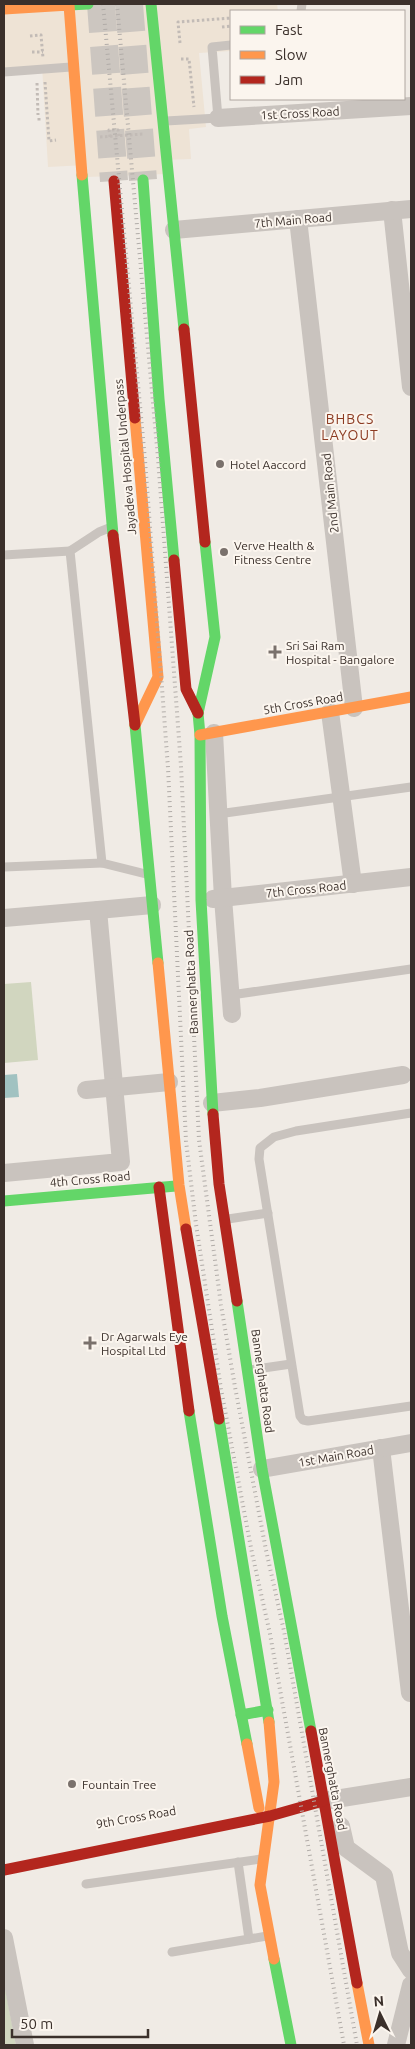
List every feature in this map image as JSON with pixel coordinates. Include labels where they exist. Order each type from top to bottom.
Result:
[{"type":"main road","points":[[4,9],[88,4]]},
{"type":"main road","points":[[151,4],[155,103],[163,121],[215,636],[198,713]]},
{"type":"main road","points":[[69,5],[76,51],[73,67],[112,527],[135,725],[179,1185],[268,1710],[274,1782],[260,1885],[291,2045]]},
{"type":"main road","points":[[143,180],[159,399],[186,689],[198,713]]},
{"type":"main road","name":"Jayadeva Hospital Underpass","points":[[114,181],[158,676],[135,725]]},
{"type":"main road","name":"5th Cross Road","points":[[207,734],[411,697]]},
{"type":"main road","name":"Bannerghatta Road","points":[[198,713],[207,734],[201,900],[212,1103],[219,1184],[262,1469],[329,1800],[369,2045]]},
{"type":"main road","name":"4th Cross Road","points":[[4,1201],[179,1185]]},
{"type":"main road","points":[[159,1187],[193,1431],[222,1616],[259,1808]]},
{"type":"main road","points":[[241,1715],[268,1710]]},
{"type":"main road","points":[[271,1810],[329,1800]]},
{"type":"main road","name":"9th Cross Road","points":[[137,1831],[259,1808],[271,1810]]},
{"type":"main road","name":"9th Cross Road","points":[[4,1870],[271,1810]]},
{"type":"street","name":"1st Cross Road","points":[[218,118],[411,106]]},
{"type":"street","name":"7th Main Road","points":[[174,230],[411,209]]},
{"type":"street","points":[[392,210],[411,386]]},
{"type":"street","name":"2nd Main Road","points":[[298,219],[354,708]]},
{"type":"street","points":[[330,712],[353,884]]},
{"type":"street","points":[[207,734],[218,814],[232,1014]]},
{"type":"street","name":"7th Cross Road","points":[[201,900],[411,877]]},
{"type":"street","points":[[4,918],[152,905]]},
{"type":"street","points":[[4,1173],[121,1162],[98,910]]},
{"type":"street","points":[[212,1103],[407,1077]]},
{"type":"street","points":[[86,1090],[169,1082]]},
{"type":"street","name":"1st Main Road","points":[[262,1469],[411,1443]]},
{"type":"street","points":[[381,1448],[410,1693]]},
{"type":"street","points":[[411,1787],[329,1800],[346,1848],[384,1876],[400,1953],[411,1970]]},
{"type":"street","points":[[4,1938],[25,2045]]},
{"type":"street","points":[[396,2045],[411,1985]]},
{"type":"lane","points":[[163,121],[218,118],[212,47],[230,45]]},
{"type":"lane","points":[[4,72],[73,67]]},
{"type":"lane","points":[[4,555],[70,551],[99,532],[112,527]]},
{"type":"lane","points":[[70,551],[102,863]]},
{"type":"lane","points":[[218,814],[411,787]]},
{"type":"lane","points":[[4,867],[102,863],[149,875]]},
{"type":"lane","points":[[231,995],[411,969]]},
{"type":"lane","points":[[411,1113],[296,1131],[274,1137],[260,1148],[259,1158],[300,1416],[304,1420],[411,1406]]},
{"type":"lane","points":[[225,1220],[268,1214]]},
{"type":"lane","points":[[247,1370],[292,1364]]},
{"type":"lane","points":[[86,1884],[264,1858]]},
{"type":"lane","points":[[238,1862],[250,1939]]},
{"type":"lane","points":[[172,1952],[270,1936]]},
{"type":"path","points":[[180,45],[178,22],[230,18]]},
{"type":"path","points":[[222,27],[230,26]]},
{"type":"path","points":[[30,36],[41,35],[44,64]]},
{"type":"path","points":[[35,52],[32,52],[42,52]]},
{"type":"path","points":[[180,52],[181,68]]},
{"type":"path","points":[[180,59],[189,59],[194,113]]},
{"type":"path","points":[[44,74],[49,141],[58,140]]},
{"type":"path","points":[[36,75],[39,118]]},
{"type":"path","points":[[110,137],[113,129],[118,136]]},
{"type":"path","points":[[92,138],[147,134]]},
{"type":"green space","points":[[31,982],[38,1060],[4,1063],[4,984]]},
{"type":"green space","points":[[4,1982],[16,2045],[4,2045]]},
{"type":"shaded area","points":[[4,4],[277,4],[278,10],[230,10],[230,51],[199,53],[206,127],[189,129],[191,159],[164,160],[165,174],[87,177],[86,165],[48,167],[42,66],[4,68]]},
{"type":"water","points":[[17,1074],[19,1097],[4,1098],[4,1075]]},
{"type":"tunnel","points":[[101,4],[114,181]]},
{"type":"tunnel","points":[[129,4],[143,180]]},
{"type":"railway","points":[[103,4],[145,460],[168,768],[186,1141],[196,1224],[221,1389],[252,1553],[270,1634],[344,2045]]},
{"type":"railway","points":[[117,4],[158,458],[181,766],[199,1140],[221,1305],[235,1387],[266,1550],[284,1631],[357,2045]]},
{"type":"traffic: fast","points":[[69,5],[88,4]]},
{"type":"traffic: fast","points":[[151,4],[184,329]]},
{"type":"traffic: fast","points":[[82,175],[113,535]]},
{"type":"traffic: fast","points":[[143,180],[159,399],[174,560]]},
{"type":"traffic: fast","points":[[198,713],[215,637],[205,542]]},
{"type":"traffic: fast","points":[[198,713],[200,735],[201,900],[213,1114]]},
{"type":"traffic: fast","points":[[135,725],[158,963]]},
{"type":"traffic: fast","points":[[4,1201],[176,1186]]},
{"type":"traffic: fast","points":[[237,1301],[262,1469],[311,1731]]},
{"type":"traffic: fast","points":[[189,1411],[222,1616],[247,1744]]},
{"type":"traffic: fast","points":[[219,1419],[269,1722]]},
{"type":"traffic: fast","points":[[241,1715],[268,1710]]},
{"type":"traffic: fast","points":[[274,1959],[291,2045]]},
{"type":"traffic: slow","points":[[4,9],[69,5],[82,175]]},
{"type":"traffic: slow","points":[[135,418],[158,677],[135,725]]},
{"type":"traffic: slow","points":[[200,735],[411,697]]},
{"type":"traffic: slow","points":[[158,963],[179,1185],[186,1229]]},
{"type":"traffic: slow","points":[[269,1722],[274,1782],[260,1885],[274,1959]]},
{"type":"traffic: slow","points":[[247,1744],[259,1808]]},
{"type":"traffic: slow","points":[[357,1983],[369,2045]]},
{"type":"traffic: jam","points":[[114,181],[135,418]]},
{"type":"traffic: jam","points":[[184,329],[205,542]]},
{"type":"traffic: jam","points":[[113,535],[135,725]]},
{"type":"traffic: jam","points":[[174,560],[186,689],[198,713]]},
{"type":"traffic: jam","points":[[213,1114],[219,1184],[237,1301]]},
{"type":"traffic: jam","points":[[159,1187],[189,1411]]},
{"type":"traffic: jam","points":[[186,1229],[219,1419]]},
{"type":"traffic: jam","points":[[311,1731],[357,1983]]},
{"type":"traffic: jam","points":[[4,1870],[270,1816],[323,1801]]},
{"type":"place","name":"Hotel Aaccord","points":[[220,464]]},
{"type":"place","name":"Verve Health & Fitness Centre","points":[[224,552]]},
{"type":"place","name":"Sri Sai Ram Hospital - Bangalore","points":[[275,652]]},
{"type":"place","name":"Dr Agarwals Eye Hospital Ltd","points":[[90,1343]]},
{"type":"place","name":"Fountain Tree","points":[[72,1784]]},
{"type":"district","name":"BHBCS LAYOUT","points":[[350,428]]}]
